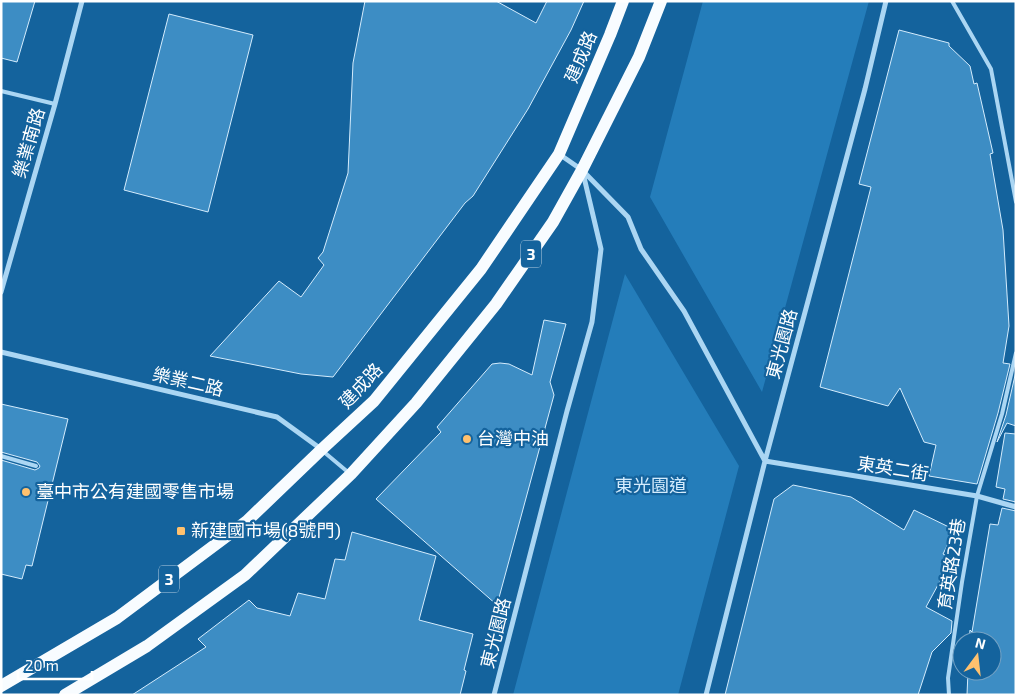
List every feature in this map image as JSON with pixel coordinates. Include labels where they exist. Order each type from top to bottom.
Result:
[{"type":"main road","name":"建成路","points":[[1,686],[117,618],[247,521],[374,401],[475,276],[559,154],[623,1]]},
{"type":"main road","name":"3","points":[[65,695],[147,646],[245,576],[351,474],[416,403],[496,304],[553,222],[640,57],[661,1]]},
{"type":"street","name":"樂業南路","points":[[1,292],[55,104],[82,1]]},
{"type":"street","name":"東光園路","points":[[706,695],[764,461],[865,89],[886,1]]},
{"type":"street","points":[[559,154],[582,170],[628,217],[641,250],[684,312],[764,461]]},
{"type":"street","name":"東光園路","points":[[494,695],[567,411],[592,322],[601,249],[582,170]]},
{"type":"street","name":"樂業二路","points":[[1,352],[277,417],[321,450]]},
{"type":"street","name":"東英二街","points":[[764,461],[976,496],[1016,507]]},
{"type":"lane","points":[[952,1],[991,68],[1016,202]]},
{"type":"lane","points":[[1,91],[55,104]]},
{"type":"lane","name":"育英路23巷","points":[[949,695],[948,678],[976,496],[1002,414],[1016,354]]},
{"type":"lane","name":"樂業二路","points":[[321,450],[351,474]]},
{"type":"lane","points":[[1,456],[36,466]]},
{"type":"green space","points":[[703,1],[869,1],[762,392],[650,197]]},
{"type":"green space","name":"東光園道","points":[[625,274],[739,466],[678,695],[513,695]]},
{"type":"building","points":[[1,1],[35,1],[17,62],[1,58]]},
{"type":"building","points":[[365,1],[496,1],[536,23],[547,1],[584,1],[571,30],[528,109],[473,196],[465,203],[333,377],[301,374],[210,356],[279,281],[301,297],[324,265],[318,258],[323,252],[348,173],[353,63]]},
{"type":"building","points":[[169,14],[253,35],[208,212],[124,190]]},
{"type":"building","points":[[899,30],[949,43],[949,46],[970,66],[974,84],[977,83],[993,153],[990,154],[1003,230],[1009,326],[1003,363],[1010,364],[977,484],[929,476],[936,445],[924,442],[900,388],[888,406],[820,387],[871,187],[859,184]]},
{"type":"building","points":[[544,320],[566,324],[550,382],[554,395],[497,605],[376,499],[441,432],[437,427],[492,364],[509,364],[532,375]]},
{"type":"building","points":[[1016,371],[1016,426],[1007,423],[997,442],[1006,415]]},
{"type":"building","name":"臺中市公有建國零售市場","points":[[1,404],[68,419],[32,566],[26,565],[22,579],[1,574],[1,460],[35,470],[40,466],[37,462],[1,452]]},
{"type":"building","points":[[1005,433],[1016,434],[1016,502],[1003,499],[1005,489],[996,487]]},
{"type":"building","points":[[793,485],[851,497],[904,530],[914,510],[955,530],[943,554],[952,559],[926,607],[952,621],[951,633],[932,652],[918,695],[725,695],[774,499]]},
{"type":"building","points":[[1002,508],[1016,511],[1016,695],[967,695],[968,681],[1002,681],[1002,631],[972,631],[990,524],[998,525]]},
{"type":"building","points":[[352,532],[436,556],[419,620],[473,634],[460,695],[132,695],[206,647],[198,639],[249,600],[257,608],[290,616],[298,593],[325,599],[335,559],[345,560]]},
{"type":"place","name":"台灣中油","points":[[467,439]]},
{"type":"place","name":"臺中市公有建國零售市場","points":[[26,492]]},
{"type":"place","name":"新建國市場(8號門)","points":[[181,531]]}]
